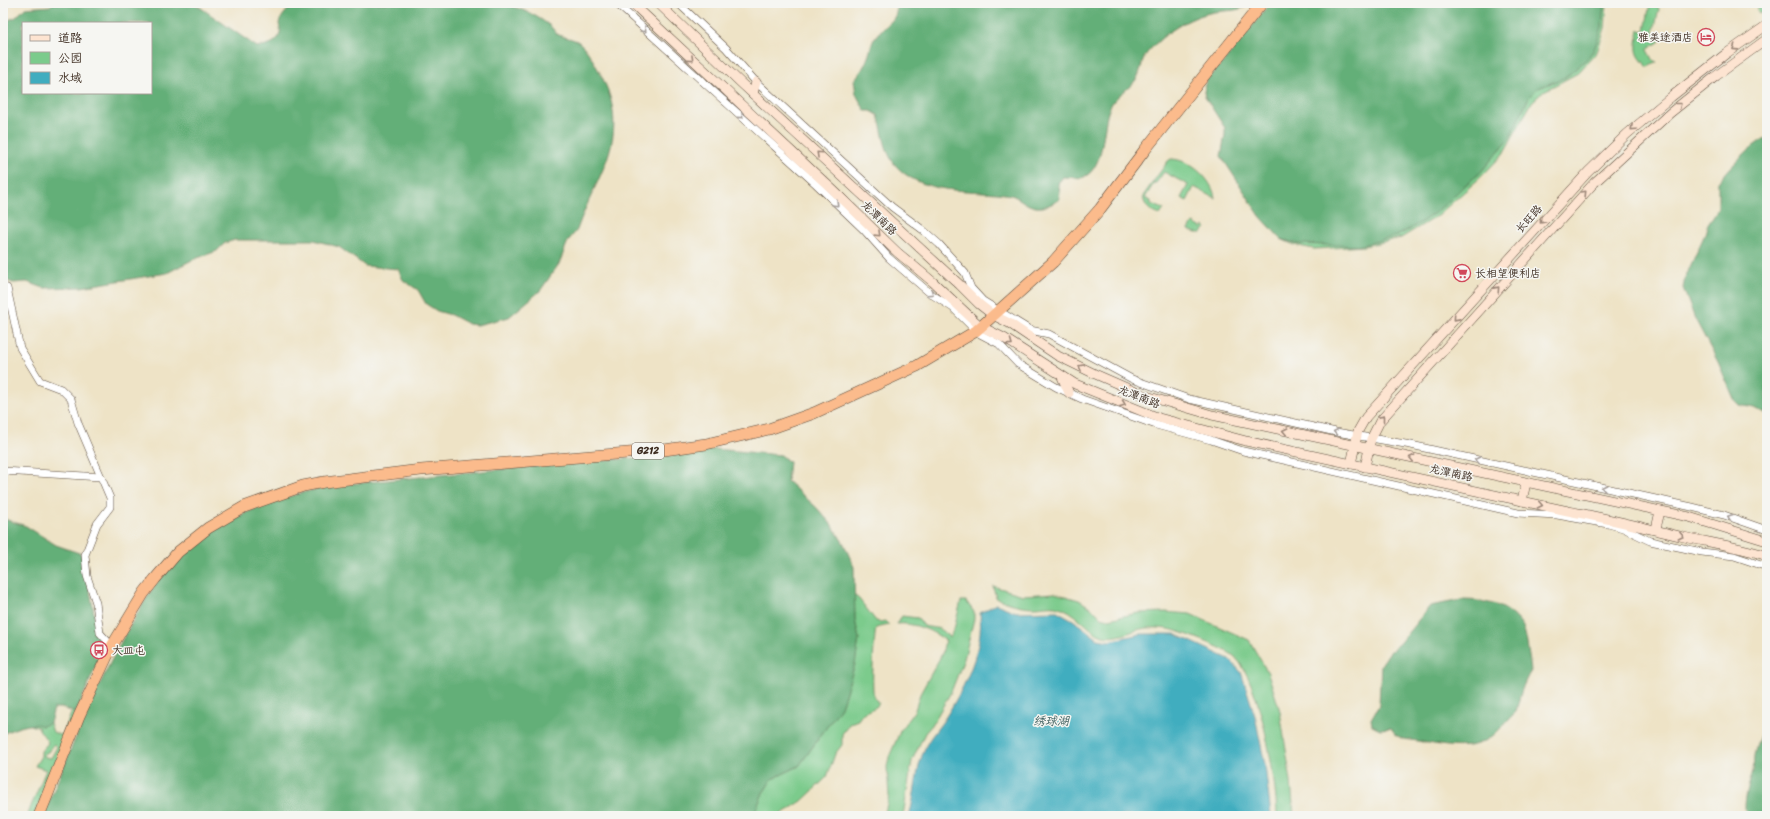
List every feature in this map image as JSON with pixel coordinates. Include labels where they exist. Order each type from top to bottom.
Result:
[{"type":"highway","name":"G212","points":[[39,816],[79,716],[112,646],[144,593],[178,552],[208,528],[244,507],[303,486],[352,478],[421,470],[664,450],[706,444],[769,429],[831,406],[918,366],[978,328],[1019,294],[1053,262],[1089,223],[1144,151],[1262,3]]},
{"type":"main road","name":"龙潭南路","points":[[632,3],[833,190],[896,252],[933,282],[978,328],[1004,338],[1041,364],[1075,384],[1159,418],[1246,441],[1522,501],[1617,520],[1767,556]]},
{"type":"main road","name":"龙潭南路","points":[[658,3],[753,94],[979,304],[996,312],[1009,323],[1050,350],[1101,377],[1143,395],[1212,415],[1660,511],[1713,524],[1767,541]]},
{"type":"main road","name":"长旺路","points":[[1351,464],[1354,445],[1366,417],[1584,176],[1627,134],[1671,97],[1727,53],[1767,25]]},
{"type":"main road","name":"长旺路","points":[[1365,467],[1368,449],[1375,428],[1389,410],[1594,183],[1670,113],[1716,76],[1767,39]]},
{"type":"main road","points":[[753,94],[756,82]]},
{"type":"main road","points":[[933,282],[944,270]]},
{"type":"main road","points":[[1041,364],[1050,350]]},
{"type":"main road","points":[[1062,377],[1069,393]]},
{"type":"main road","points":[[1522,501],[1526,483]]},
{"type":"main road","points":[[1656,529],[1660,511]]},
{"type":"main road","points":[[1617,520],[1623,528]]},
{"type":"street","points":[[616,3],[816,184],[864,230],[889,258],[931,294],[953,308],[999,344],[1018,364],[1069,393],[1156,425],[1212,440],[1243,451],[1518,512],[1566,516],[1623,528],[1650,541],[1702,552],[1734,556],[1767,567]]},
{"type":"street","points":[[678,3],[726,48],[756,82],[892,207],[931,237],[965,273],[971,288],[983,301],[996,312],[1030,330],[1049,334],[1132,379],[1168,393],[1217,406],[1357,436],[1411,445],[1692,507],[1724,515],[1767,530]]},
{"type":"street","points":[[3,287],[7,288],[20,348],[40,381],[61,389],[71,399],[78,423],[110,498],[110,507],[93,532],[86,548],[86,561],[87,576],[96,603],[100,632],[112,646]]},
{"type":"street","points":[[3,471],[101,477]]},
{"type":"green space","points":[[53,3],[194,3],[257,47],[264,46],[277,40],[280,32],[280,20],[295,3],[493,3],[508,5],[543,20],[557,34],[575,40],[580,43],[589,53],[610,96],[614,116],[613,136],[609,154],[577,230],[568,241],[559,264],[540,291],[509,317],[477,325],[468,324],[451,315],[437,311],[426,304],[418,290],[403,280],[398,269],[365,266],[339,247],[314,240],[235,240],[225,243],[217,251],[192,260],[167,273],[81,287],[44,288],[27,282],[13,283],[3,279],[3,22],[16,17],[25,8],[50,6]]},
{"type":"green space","points":[[897,3],[1251,3],[1239,9],[1204,14],[1177,27],[1161,39],[1145,56],[1139,75],[1135,81],[1112,103],[1107,116],[1100,156],[1091,172],[1082,178],[1063,177],[1058,183],[1060,191],[1059,200],[1039,207],[1029,205],[1011,195],[952,190],[924,184],[911,178],[894,163],[887,151],[878,115],[871,111],[865,111],[856,94],[854,80],[865,63],[874,39],[893,19]]},
{"type":"green space","points":[[1270,3],[1605,3],[1602,27],[1594,50],[1587,59],[1566,77],[1536,89],[1529,97],[1509,139],[1480,173],[1436,212],[1420,223],[1397,236],[1358,246],[1298,244],[1281,239],[1260,216],[1221,156],[1225,128],[1205,97],[1204,92],[1207,79],[1227,58]]},
{"type":"green space","points":[[1605,3],[1607,3],[1605,28],[1597,52],[1578,73],[1544,91],[1532,102],[1503,154],[1482,176],[1437,216],[1401,238],[1364,246],[1314,249],[1294,245],[1281,239],[1298,244],[1318,244],[1397,236],[1436,212],[1480,173],[1509,139],[1529,97],[1536,89],[1566,77],[1587,59],[1594,50],[1602,27]]},
{"type":"green space","points":[[1650,3],[1656,3],[1659,9],[1654,31],[1660,41],[1647,50],[1653,61],[1657,62],[1648,67],[1640,58],[1637,47],[1639,30],[1645,31]]},
{"type":"green space","points":[[1760,3],[1767,3],[1767,8],[1760,14],[1757,10]]},
{"type":"green space","points":[[1767,137],[1767,415],[1754,408],[1739,405],[1735,401],[1718,362],[1695,319],[1683,288],[1685,278],[1705,234],[1707,226],[1718,207],[1718,182],[1735,163],[1760,141]]},
{"type":"green space","points":[[1171,159],[1186,163],[1199,172],[1210,184],[1215,198],[1194,187],[1187,201],[1181,198],[1188,185],[1164,172],[1156,183],[1154,183],[1145,198],[1151,201],[1151,204],[1164,209],[1160,215],[1148,208],[1143,196]]},
{"type":"green space","points":[[1193,223],[1202,228],[1204,226],[1206,228],[1201,233],[1196,233],[1189,230]]},
{"type":"green space","points":[[714,449],[781,455],[789,462],[787,481],[816,507],[832,525],[844,544],[854,567],[855,620],[859,639],[855,664],[841,707],[799,766],[772,779],[763,793],[753,816],[43,816],[98,687],[123,638],[150,593],[160,578],[176,560],[193,545],[231,520],[272,502],[316,489],[338,485],[556,464],[674,455]]},
{"type":"green space","points":[[3,517],[7,520],[26,526],[56,545],[82,554],[100,640],[93,656],[99,659],[76,713],[63,708],[54,708],[50,723],[42,726],[34,724],[23,726],[3,734]]},
{"type":"green space","points":[[993,586],[1023,595],[1055,593],[1079,600],[1101,617],[1109,619],[1138,613],[1165,612],[1190,614],[1249,640],[1268,673],[1280,711],[1291,782],[1294,816],[1277,816],[1274,779],[1259,709],[1244,670],[1235,657],[1203,641],[1168,629],[1147,628],[1113,637],[1103,636],[1092,630],[1076,616],[1063,608],[1055,606],[1024,606],[996,598]]},
{"type":"green space","points":[[854,595],[859,599],[876,621],[885,621],[889,625],[876,628],[875,633],[873,692],[874,697],[879,704],[863,713],[858,720],[850,723],[842,734],[842,745],[835,754],[827,777],[802,801],[778,816],[753,816],[763,793],[772,779],[799,766],[841,707],[855,664],[859,639],[855,620]]},
{"type":"green space","points":[[1461,600],[1487,602],[1503,608],[1510,612],[1522,625],[1531,671],[1518,701],[1516,712],[1487,740],[1464,746],[1440,745],[1403,739],[1396,735],[1391,728],[1380,729],[1372,725],[1371,719],[1379,705],[1381,665],[1389,653],[1397,646],[1430,606]]},
{"type":"green space","points":[[961,601],[966,601],[974,612],[974,619],[964,659],[951,692],[932,725],[925,733],[912,761],[903,816],[884,816],[889,796],[887,767],[889,757],[901,729],[915,710],[920,694],[942,654],[946,641],[923,628],[909,624],[896,624],[902,616],[918,618],[924,626],[944,631],[949,638],[954,629]]},
{"type":"green space","points":[[72,711],[76,713],[34,816],[27,816],[46,770],[35,766],[41,756],[41,751],[48,743],[38,727],[32,726],[31,724],[39,724],[42,726],[50,723],[53,732],[59,735],[63,734]],"holes":[[[54,744],[57,747],[51,758],[45,757],[44,754],[48,752]]]},
{"type":"green space","points":[[1767,720],[1767,816],[1747,816],[1745,811],[1745,800],[1753,771],[1754,754],[1758,740]]},
{"type":"water","name":"绣球湖","points":[[996,604],[1016,612],[1057,611],[1073,620],[1098,639],[1109,641],[1140,634],[1175,634],[1229,659],[1241,672],[1255,716],[1265,765],[1271,816],[909,816],[917,773],[925,748],[954,704],[972,666],[979,640],[980,613]]},
{"type":"place","name":"雅美途酒店","points":[[1706,37]]},
{"type":"place","name":"长相望便利店","points":[[1462,273]]},
{"type":"place","name":"大皿屯","points":[[99,650]]}]
